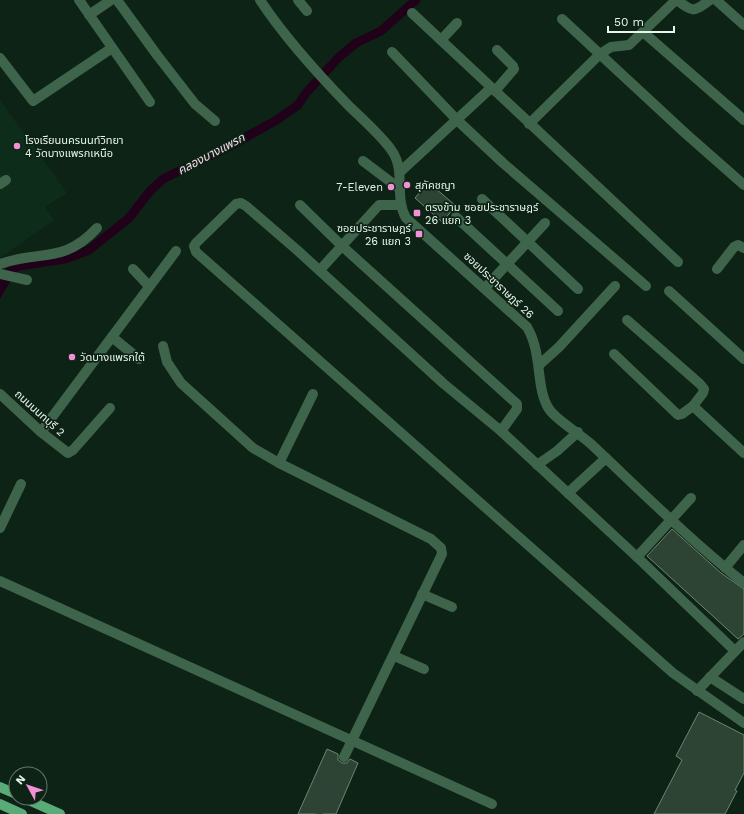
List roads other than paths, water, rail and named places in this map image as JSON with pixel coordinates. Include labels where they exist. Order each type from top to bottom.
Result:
[{"type":"main road","points":[[0,805],[22,814]]},
{"type":"main road","points":[[42,806],[60,814]]},
{"type":"street","points":[[79,0],[150,102]]},
{"type":"street","points":[[89,15],[110,0]]},
{"type":"street","points":[[117,0],[195,104],[215,121]]},
{"type":"street","name":"ซอยประชาราษฎร์ 26","points":[[260,0],[273,19],[311,66],[392,151],[400,172],[401,205],[406,218],[527,327],[536,347],[543,395],[555,417],[578,432],[671,520],[744,583]]},
{"type":"street","points":[[298,0],[307,11]]},
{"type":"street","points":[[529,124],[600,54],[611,47],[629,45],[676,0],[692,10],[695,10],[710,0]]},
{"type":"street","points":[[716,0],[744,25]]},
{"type":"street","points":[[412,13],[678,262]]},
{"type":"street","points":[[562,19],[685,133],[744,185]]},
{"type":"street","points":[[441,40],[457,23]]},
{"type":"street","points":[[643,32],[744,120]]},
{"type":"street","points":[[0,58],[33,101],[112,48]]},
{"type":"street","points":[[400,172],[514,69],[513,66],[497,50]]},
{"type":"street","points":[[392,52],[457,120],[503,163],[646,286]]},
{"type":"street","points":[[363,161],[400,189]]},
{"type":"street","points":[[482,199],[578,289]]},
{"type":"street","points":[[735,651],[637,557],[501,431],[444,384],[320,270],[241,203],[236,204],[194,246],[196,252],[667,667],[697,691],[744,723]]},
{"type":"street","points":[[300,205],[342,246],[517,404],[517,409],[501,431]]},
{"type":"street","points":[[320,270],[379,205],[401,205]]},
{"type":"street","points":[[456,217],[558,311]]},
{"type":"street","points":[[484,288],[545,223]]},
{"type":"street","points":[[0,264],[20,258],[49,256],[66,251],[88,238],[97,228]]},
{"type":"street","points":[[717,269],[734,247],[738,245],[744,248]]},
{"type":"street","points":[[41,432],[176,251]]},
{"type":"street","points":[[133,269],[149,286]]},
{"type":"street","points":[[0,274],[27,280]]},
{"type":"street","points":[[539,365],[559,347],[615,286]]},
{"type":"street","points":[[670,291],[744,359]]},
{"type":"street","points":[[614,354],[678,415],[682,414],[693,406],[703,393],[704,389],[627,320]]},
{"type":"street","points":[[112,337],[139,359]]},
{"type":"street","points":[[163,346],[167,362],[181,383],[253,448],[279,463],[424,536],[440,546],[442,554],[344,757]]},
{"type":"street","name":"ถนนนนทบุรี 2","points":[[0,394],[41,432],[68,453],[73,450],[110,408]]},
{"type":"street","points":[[279,463],[313,394]]},
{"type":"street","points":[[693,406],[744,453]]},
{"type":"street","points":[[537,465],[558,451],[578,432]]},
{"type":"street","points":[[568,493],[606,458]]},
{"type":"street","points":[[0,528],[21,484]]},
{"type":"street","points":[[637,557],[691,498]]},
{"type":"street","points":[[725,568],[744,545]]},
{"type":"street","points":[[0,581],[492,804]]},
{"type":"street","points":[[422,594],[452,607]]},
{"type":"street","points":[[697,691],[744,642]]},
{"type":"street","points":[[394,656],[424,669]]},
{"type":"street","points":[[710,677],[742,694]]},
{"type":"waterway","name":"คลองบางแพรก","points":[[0,289],[11,270],[19,266],[65,259],[89,250],[129,218],[150,191],[163,179],[228,147],[275,121],[298,105],[306,93],[339,57],[356,43],[381,31],[416,0]]},
{"type":"tunnel","points":[[317,814],[344,757]]},
{"type":"place","name":"โรงเรียนนครนนท์วิทยา 4 วัดบางแพรกเหนือ","points":[[17,146]]},
{"type":"place","name":"สุภัคชญา","points":[[407,185]]},
{"type":"place","name":"7-Eleven","points":[[391,187]]},
{"type":"place","name":"ตรงข้าม ซอยประชาราษฎร์ 26 แยก 3","points":[[417,213]]},
{"type":"place","name":"ซอยประชาราษฎร์ 26 แยก 3","points":[[419,234]]},
{"type":"place","name":"วัดบางแพรกใต้","points":[[72,357]]}]
